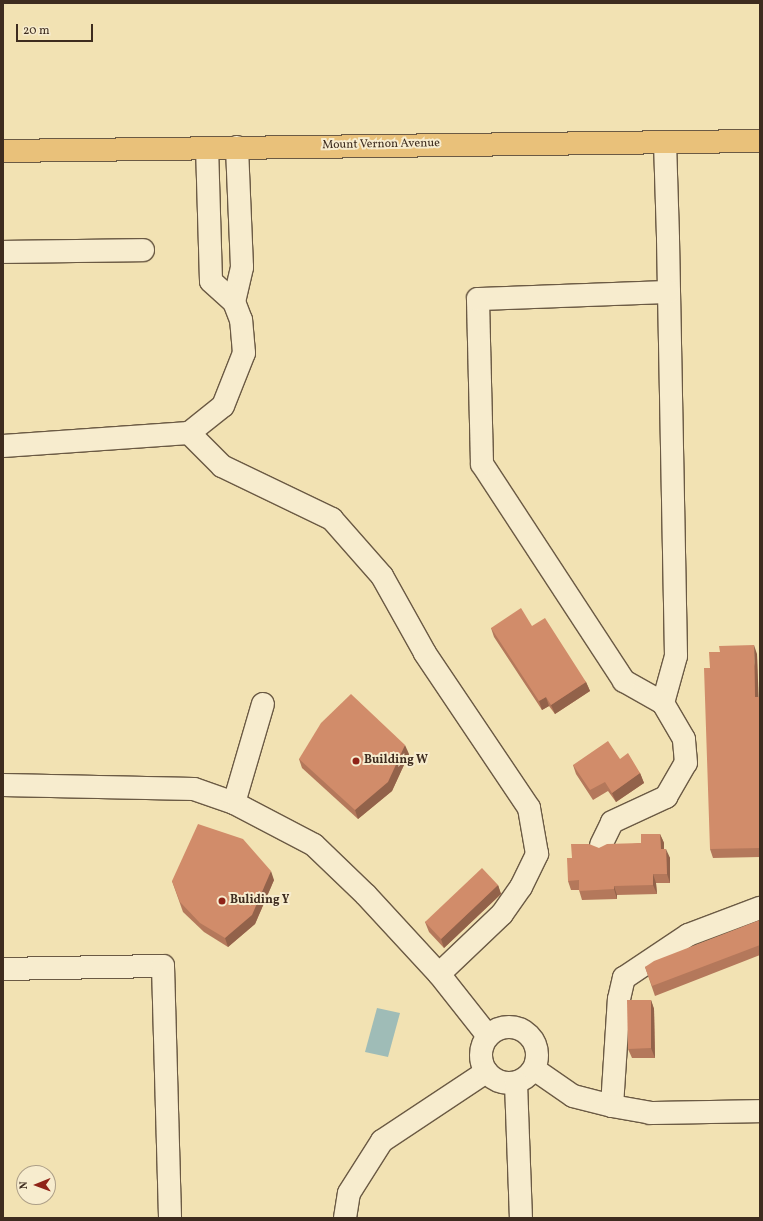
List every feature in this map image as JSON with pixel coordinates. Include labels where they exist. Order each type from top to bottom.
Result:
[{"type":"main road","name":"Mount Vernon Avenue","points":[[3,151],[760,141]]},
{"type":"street","points":[[663,703],[676,656],[665,142]]},
{"type":"street","points":[[234,302],[242,267],[237,147]]},
{"type":"street","points":[[3,446],[189,433],[223,406],[244,353],[241,320],[234,302],[211,281],[207,148]]},
{"type":"street","points":[[3,252],[143,250]]},
{"type":"street","points":[[601,845],[612,822],[666,797],[686,763],[684,739],[663,703],[624,680],[482,464],[478,299],[669,292]]},
{"type":"street","points":[[189,433],[222,466],[332,519],[382,576],[425,653],[529,808],[537,854],[521,887],[502,914],[439,974]]},
{"type":"street","points":[[234,803],[263,704]]},
{"type":"street","points":[[3,785],[194,789],[234,803],[314,845],[366,895],[439,974],[488,1036]]},
{"type":"street","points":[[612,1106],[619,999],[624,978],[688,935],[760,908]]},
{"type":"street","points":[[3,969],[163,966],[170,1218]]},
{"type":"street","points":[[504,1027],[522,1029],[534,1042],[537,1051],[534,1069],[524,1080],[516,1083],[500,1082],[486,1072],[480,1054],[488,1036],[504,1027]]},
{"type":"street","points":[[534,1069],[573,1096],[612,1106],[650,1113],[760,1111]]},
{"type":"street","points":[[345,1218],[349,1193],[382,1141],[486,1072]]},
{"type":"street","points":[[516,1083],[521,1218]]},
{"type":"water","points":[[377,1008],[400,1013],[388,1057],[365,1052]]},
{"type":"building","points":[[521,608],[532,626],[545,618],[586,682],[551,705],[546,697],[539,701],[491,628]]},
{"type":"building","points":[[754,645],[755,697],[760,697],[760,848],[710,849],[704,668],[710,668],[709,652],[720,652],[719,646]]},
{"type":"building","name":"Building W","points":[[351,694],[405,745],[388,782],[355,810],[299,759],[321,723]]},
{"type":"building","points":[[608,741],[620,759],[628,753],[640,773],[612,793],[605,782],[590,790],[573,765]]},
{"type":"building","name":"Buliding Y","points":[[198,824],[243,839],[271,871],[252,915],[225,938],[200,923],[180,902],[172,881]]},
{"type":"building","points":[[641,834],[660,834],[661,849],[666,849],[667,874],[653,874],[653,885],[614,886],[614,889],[579,891],[579,880],[568,881],[567,858],[572,858],[571,844],[589,844],[599,848],[607,844],[641,843]]},
{"type":"building","points":[[482,868],[498,885],[441,939],[425,922]]},
{"type":"building","points":[[760,920],[760,945],[652,986],[645,967],[654,961]]},
{"type":"building","points":[[627,1000],[651,1000],[651,1048],[628,1049]]},
{"type":"place","name":"Building W","points":[[356,761]]},
{"type":"place","name":"Buliding Y","points":[[222,901]]}]
